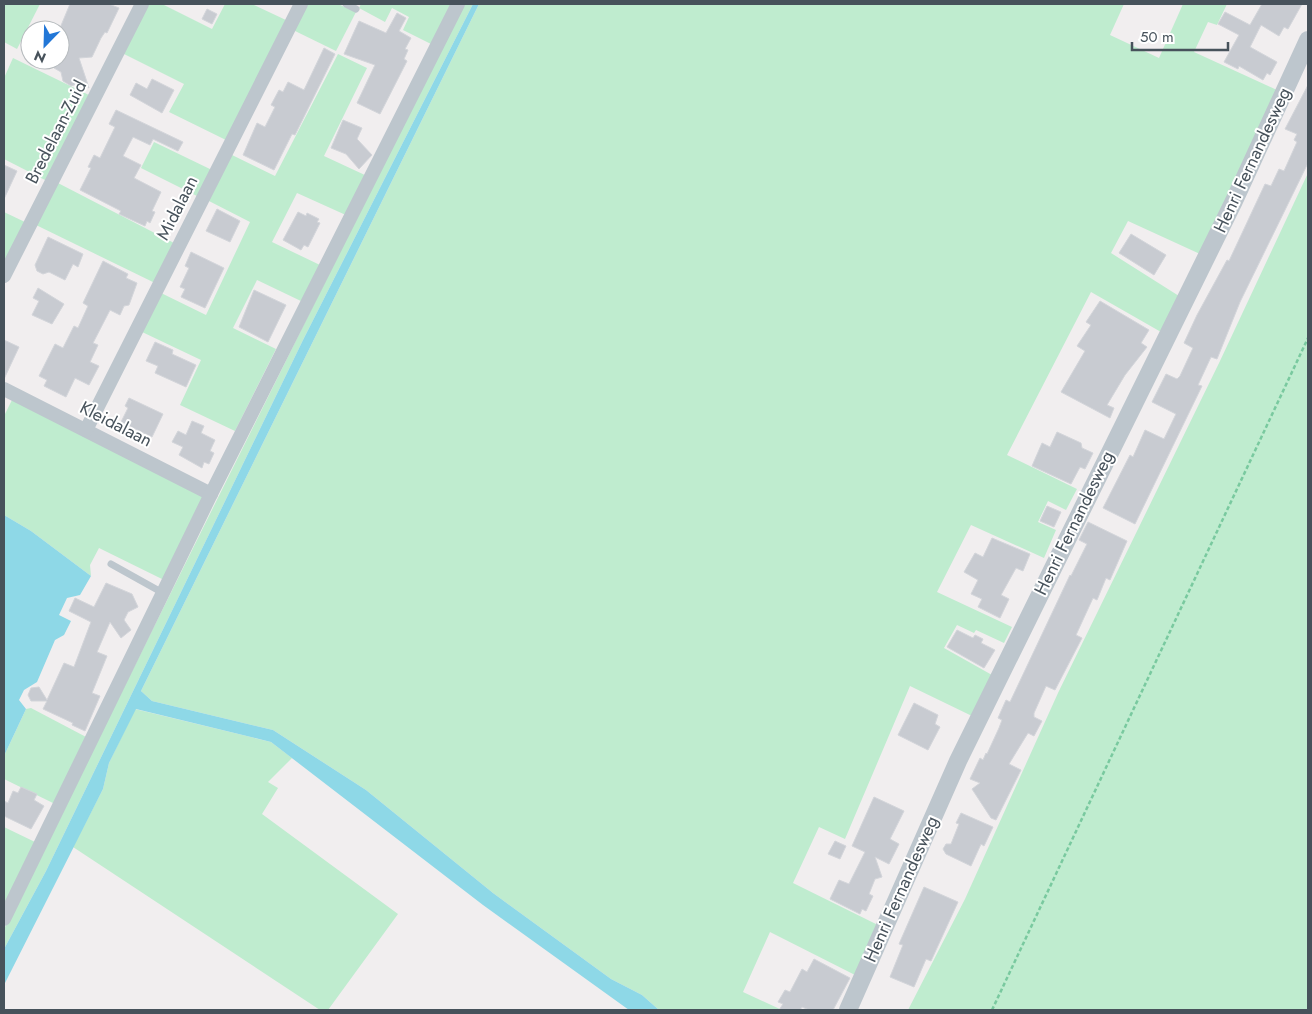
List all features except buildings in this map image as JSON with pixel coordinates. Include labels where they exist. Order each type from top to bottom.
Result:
[{"type":"street","name":"Bredelaan-Zuid","points":[[4,276],[142,4]]},
{"type":"street","name":"Midalaan","points":[[86,430],[301,4]]},
{"type":"street","points":[[4,918],[211,494],[458,4]]},
{"type":"street","name":"Henri Fernandesweg","points":[[848,1010],[958,761],[1234,201],[1308,40]]},
{"type":"street","name":"Kleidalaan","points":[[4,389],[211,494]]},
{"type":"lane","points":[[346,4],[356,9]]},
{"type":"lane","points":[[111,564],[163,593]]},
{"type":"path","points":[[992,1010],[1308,338]]},
{"type":"green space","points":[[4,4],[40,4],[32,20],[20,20],[20,43],[17,49],[4,42]]},
{"type":"green space","points":[[147,4],[162,4],[212,29],[225,4],[252,4],[288,21],[228,141],[169,112],[184,84],[122,53]]},
{"type":"green space","points":[[307,4],[338,4],[356,12],[336,51],[293,30]]},
{"type":"green space","points":[[361,4],[453,4],[433,45],[403,30],[409,17],[392,8],[385,22],[359,8]]},
{"type":"green space","points":[[463,4],[473,4],[303,340],[46,871],[4,949],[4,929]]},
{"type":"green space","points":[[479,4],[1124,4],[1110,35],[1159,58],[1183,4],[1227,4],[1217,25],[1208,22],[1194,52],[1279,91],[1200,254],[1128,221],[1111,253],[1179,296],[1161,332],[1091,292],[1007,455],[1077,489],[1066,510],[1048,501],[1038,522],[1056,530],[1044,558],[971,525],[937,592],[1012,627],[1004,643],[976,630],[974,633],[957,625],[944,648],[992,675],[972,716],[910,686],[845,839],[819,827],[793,883],[880,926],[857,976],[770,932],[743,992],[782,1010],[659,1010],[642,995],[611,979],[493,893],[366,790],[273,730],[152,701],[141,691]]},
{"type":"green space","points":[[338,54],[367,68],[324,156],[367,176],[348,216],[297,193],[272,242],[320,265],[303,302],[257,280],[233,328],[276,349],[235,431],[180,405],[201,360],[140,331],[159,292],[206,315],[250,222],[207,200],[230,154],[275,176]]},
{"type":"green space","points":[[13,58],[20,61],[20,70],[38,70],[91,96],[47,181],[4,159],[4,78]]},
{"type":"green space","points":[[154,142],[212,170],[199,197],[141,168]]},
{"type":"green space","points":[[1308,173],[1308,1010],[908,1010],[965,899],[1058,693],[1220,361]]},
{"type":"green space","points":[[56,182],[176,244],[157,284],[36,225]]},
{"type":"green space","points":[[4,212],[27,223],[4,268]]},
{"type":"green space","points":[[13,398],[206,497],[164,580],[99,548],[90,565],[91,576],[31,531],[4,515],[4,416]]},
{"type":"green space","points":[[31,708],[88,738],[55,804],[4,779],[4,756],[26,709]]},
{"type":"green space","points":[[135,709],[271,742],[292,758],[268,782],[278,788],[262,814],[398,914],[328,1010],[320,1010],[73,847],[103,789],[109,763]]},
{"type":"green space","points":[[4,827],[35,842],[4,905]]},
{"type":"water","points":[[473,4],[479,4],[141,691],[152,701],[273,730],[366,790],[493,893],[611,979],[642,995],[659,1010],[629,1010],[483,905],[271,742],[136,709],[109,763],[103,789],[4,985],[4,949],[46,871],[303,340]]},
{"type":"water","points":[[4,515],[31,531],[91,576],[80,595],[67,598],[59,615],[71,621],[64,635],[55,640],[37,682],[24,690],[19,700],[26,709],[4,756]]}]
